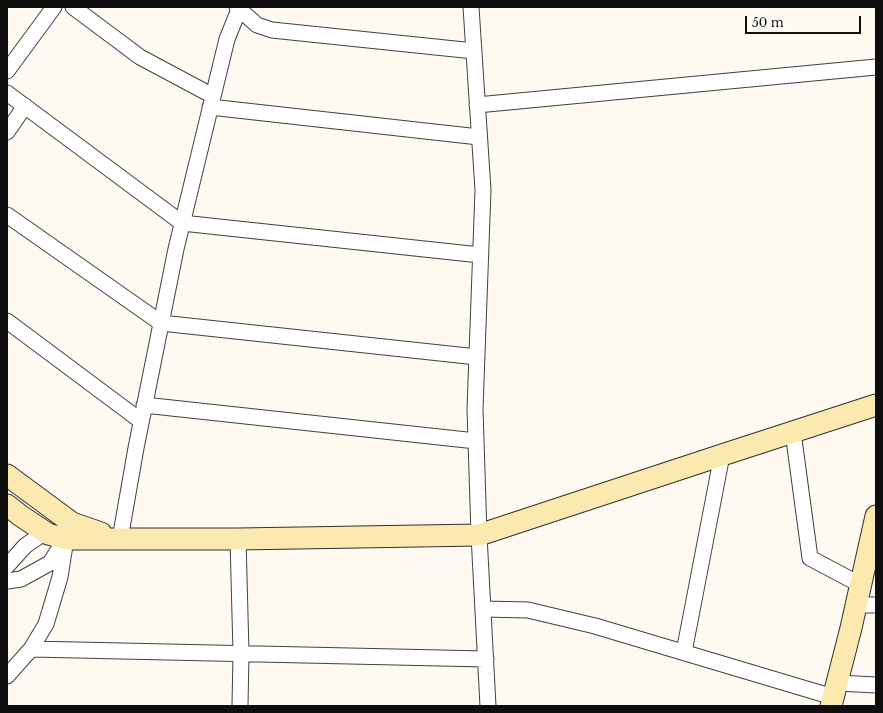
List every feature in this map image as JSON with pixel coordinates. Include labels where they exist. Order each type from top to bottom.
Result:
[{"type":"street","points":[[7,71],[54,7]]},
{"type":"street","points":[[73,7],[140,57],[211,102],[479,137]]},
{"type":"street","points":[[471,7],[483,190],[475,409],[479,536],[488,706]]},
{"type":"street","points":[[120,539],[144,405],[182,223],[227,39],[239,8],[257,26],[272,30],[474,52]]},
{"type":"street","points":[[477,105],[876,67]]},
{"type":"street","points":[[7,93],[182,223],[480,256]]},
{"type":"street","points":[[7,132],[25,106]]},
{"type":"street","points":[[7,214],[161,323],[477,357]]},
{"type":"street","points":[[7,320],[141,421]]},
{"type":"street","points":[[144,405],[476,441]]},
{"type":"street","points":[[7,505],[45,532],[66,538],[238,539],[479,536],[722,454],[876,405]]},
{"type":"street","points":[[793,432],[810,558],[861,585]]},
{"type":"street","points":[[684,652],[722,454]]},
{"type":"street","points":[[7,475],[72,523],[120,539]]},
{"type":"street","points":[[834,695],[866,605],[861,585],[876,516]]},
{"type":"street","points":[[7,566],[25,546],[45,532]]},
{"type":"street","points":[[7,580],[21,579],[50,563],[66,538]]},
{"type":"street","points":[[7,676],[31,649],[46,624],[60,577],[66,538]]},
{"type":"street","points":[[238,539],[241,653],[240,706]]},
{"type":"street","points":[[483,610],[528,610],[595,626],[834,695],[876,685]]},
{"type":"street","points":[[31,649],[486,659]]}]
